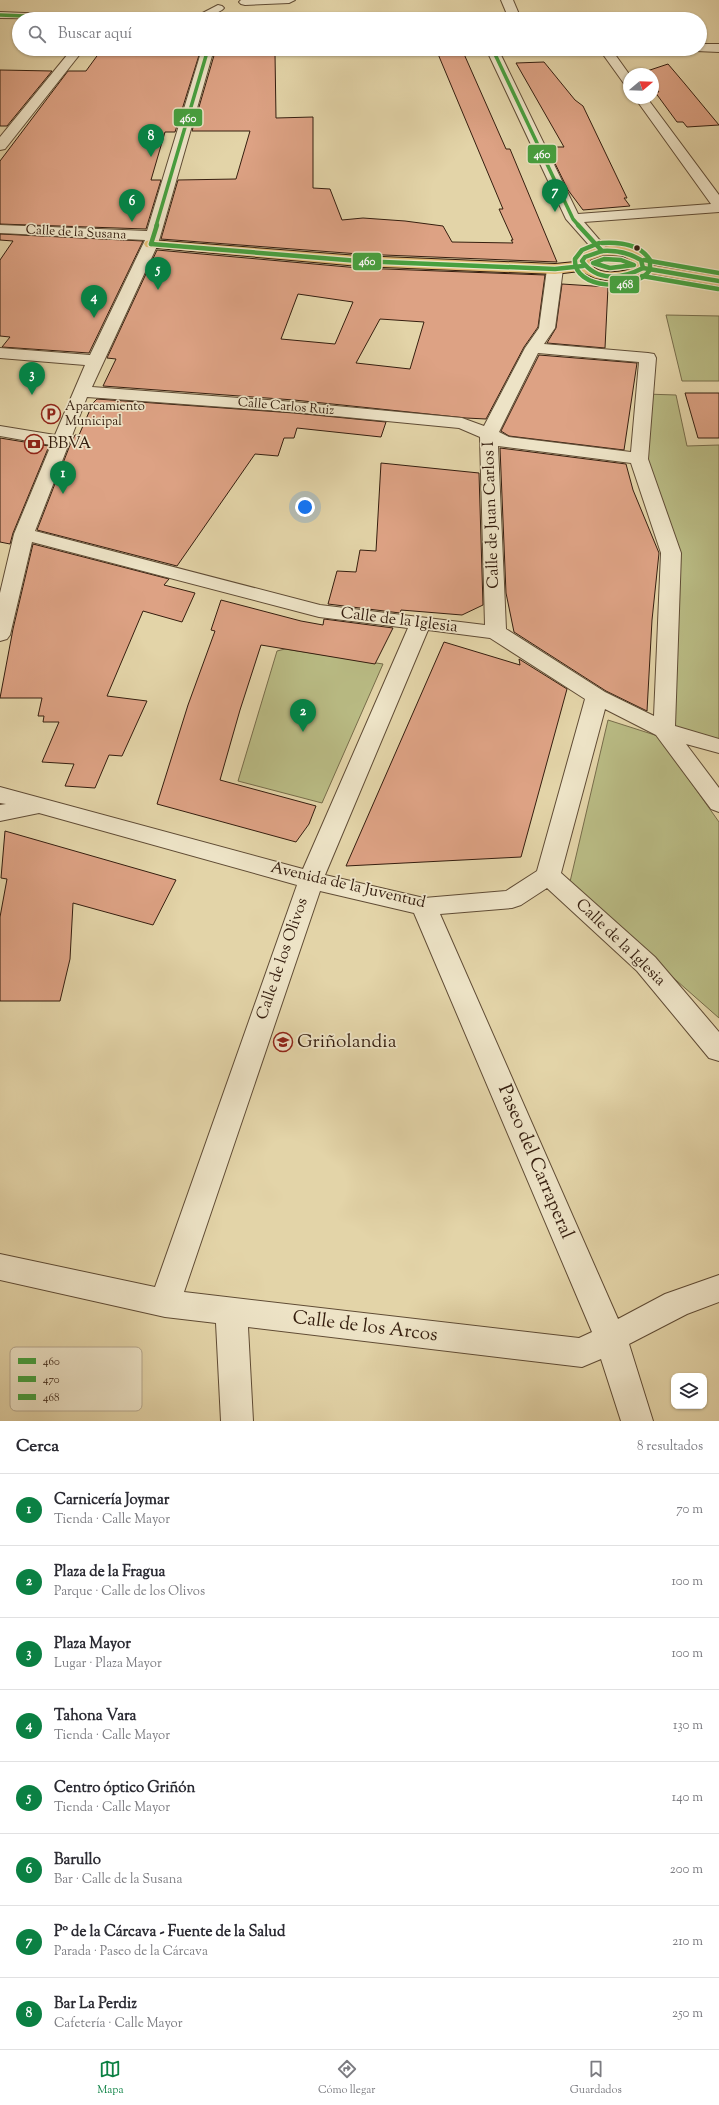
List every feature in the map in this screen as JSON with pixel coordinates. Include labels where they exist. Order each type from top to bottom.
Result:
[{"type":"main road","points":[[152,240],[359,261],[555,269],[583,266],[595,273],[614,277],[633,274],[643,268],[719,281]]},
{"type":"main road","points":[[583,266],[582,261],[585,257],[602,251],[620,251],[636,256],[642,260],[643,268]]},
{"type":"street","points":[[245,2],[289,0]]},
{"type":"street","points":[[507,0],[513,12]]},
{"type":"street","points":[[0,15],[12,15]]},
{"type":"street","points":[[707,48],[719,48]]},
{"type":"street","points":[[0,146],[72,56]]},
{"type":"street","points":[[0,636],[24,534],[82,391],[152,240],[206,56]]},
{"type":"street","points":[[496,56],[573,219],[602,251]]},
{"type":"street","points":[[610,56],[623,74]]},
{"type":"street","points":[[645,104],[719,206]]},
{"type":"street","points":[[573,219],[719,206]]},
{"type":"street","name":"Calle de la Susana","points":[[0,229],[152,240]]},
{"type":"street","name":"Calle de Juan Carlos I","points":[[496,632],[489,434],[533,348],[547,328],[555,269]]},
{"type":"street","points":[[533,348],[648,358],[639,459],[671,553],[664,730],[719,746]]},
{"type":"street","points":[[0,353],[97,360]]},
{"type":"street","name":"Calle Carlos Ruiz","points":[[82,391],[294,407],[454,422],[462,423],[505,442],[639,459]]},
{"type":"street","points":[[0,431],[63,437]]},
{"type":"street","name":"Calle de la Iglesia","points":[[24,534],[319,611],[496,632],[596,697],[664,730],[715,792]]},
{"type":"street","name":"Calle de los Olivos","points":[[165,1303],[311,880],[420,624]]},
{"type":"street","points":[[548,875],[596,697]]},
{"type":"street","name":"Avenida de la Juventud","points":[[0,795],[311,880],[424,907],[512,899],[548,875]]},
{"type":"street","name":"Avenida de la Juventud","points":[[0,813],[37,806]]},
{"type":"street","name":"Calle de la Iglesia","points":[[548,875],[646,964],[719,1051]]},
{"type":"street","name":"Paseo del Carraperal","points":[[424,907],[611,1339],[637,1421]]},
{"type":"street","name":"Calle de los Arcos","points":[[0,1267],[165,1303],[582,1353],[676,1304],[719,1288]]},
{"type":"street","points":[[232,1310],[237,1421]]},
{"type":"green space","points":[[666,315],[719,316],[719,381],[682,381]]},
{"type":"green space","points":[[645,394],[676,395],[687,446],[719,445],[719,743],[664,730],[671,553],[639,459]]},
{"type":"green space","points":[[285,649],[383,664],[322,803],[238,781],[277,651]]},
{"type":"green space","points":[[608,720],[658,736],[719,822],[719,1018],[569,886]]},
{"type":"building","points":[[97,56],[199,56],[175,132],[165,132],[151,180],[161,180],[146,229],[0,224],[0,161],[68,71],[86,71]]},
{"type":"building","points":[[214,56],[275,56],[276,118],[313,117],[313,188],[330,189],[342,220],[363,218],[443,226],[452,242],[513,243],[499,209],[503,209],[439,56],[465,56],[506,149],[510,149],[557,262],[359,254],[161,239],[178,180],[236,179],[250,131],[192,131]]},
{"type":"building","points":[[544,62],[575,100],[583,106],[627,198],[624,198],[630,206],[583,210],[568,190],[547,147],[564,147],[516,63]]},
{"type":"building","points":[[668,64],[719,125],[687,127],[683,122],[677,122],[659,97],[659,68],[656,68]]},
{"type":"building","points":[[0,70],[52,71],[7,126],[0,126]]},
{"type":"building","points":[[0,234],[143,241],[89,353],[2,347],[10,337],[0,336],[0,260],[13,241],[0,240]]},
{"type":"building","points":[[157,250],[359,268],[545,275],[538,327],[524,347],[486,419],[294,400],[103,386],[116,359],[107,358]],"holes":[[[298,294],[353,302],[335,344],[281,339]],[[380,319],[424,322],[410,369],[356,363]]]},
{"type":"building","points":[[562,284],[608,287],[605,348],[547,343],[556,328]]},
{"type":"building","points":[[539,355],[637,363],[624,450],[509,436],[501,431]]},
{"type":"building","points":[[685,393],[719,393],[719,438],[698,438]]},
{"type":"building","points":[[97,399],[294,413],[386,422],[381,437],[297,428],[294,438],[284,438],[278,456],[255,454],[177,566],[37,530],[70,445],[75,435],[79,435],[93,403]]},
{"type":"building","points":[[0,438],[49,446],[13,533],[10,544],[0,542]]},
{"type":"building","points":[[500,448],[626,464],[633,490],[659,553],[652,620],[647,711],[606,691],[514,632],[506,593]]},
{"type":"building","points":[[381,463],[479,473],[483,605],[462,615],[401,610],[400,613],[328,604],[337,571],[356,572],[360,550],[376,551]]},
{"type":"building","points":[[33,544],[169,579],[164,585],[195,593],[182,622],[143,611],[107,696],[147,701],[122,756],[109,755],[95,788],[65,786],[74,764],[42,762],[59,722],[43,722],[44,716],[38,716],[42,698],[0,698],[13,629]]},
{"type":"building","points":[[221,600],[301,621],[323,625],[324,619],[393,628],[375,664],[261,645],[240,710],[220,780],[316,806],[309,824],[296,842],[157,804],[188,705],[215,631],[211,630]]},
{"type":"building","points":[[444,642],[520,665],[519,659],[567,689],[521,857],[346,866]]},
{"type":"building","points":[[5,831],[176,880],[153,925],[73,903],[70,959],[60,1001],[0,1001],[0,917],[7,879],[1,878]]},
{"type":"transit line","name":"460","points":[[0,15],[12,15]]},
{"type":"transit line","name":"460","points":[[151,244],[206,56]]},
{"type":"transit line","name":"460","points":[[496,56],[573,219],[602,251]]},
{"type":"transit line","name":"468","points":[[599,243],[582,250],[576,255],[575,259],[576,267],[581,273],[594,282],[611,285],[627,284],[641,279],[650,270],[651,265],[647,255],[635,247],[623,244],[602,243]]},
{"type":"transit line","name":"460","points":[[151,244],[359,261],[555,269],[583,266]]},
{"type":"transit line","name":"460","points":[[602,251],[617,251],[632,255],[641,260],[643,268],[636,272],[619,277],[601,276],[587,268],[582,261],[585,257],[602,251]]},
{"type":"transit line","name":"470","points":[[604,259],[621,260],[634,265],[610,268],[593,263],[604,259]]},
{"type":"transit line","name":"468","points":[[644,260],[719,273]]},
{"type":"transit line","name":"460","points":[[643,268],[719,281]]},
{"type":"transit line","name":"470","points":[[642,276],[718,289]]},
{"type":"place","name":"Bar La Perdiz","points":[[151,157]]},
{"type":"place","name":"Pº de la Cárcava - Fuente de la Salud","points":[[555,212]]},
{"type":"place","name":"Barullo","points":[[132,222]]},
{"type":"place","name":"Centro óptico Griñón","points":[[158,290]]},
{"type":"place","name":"Tahona Vara","points":[[94,318]]},
{"type":"place","name":"Plaza Mayor","points":[[32,395]]},
{"type":"place","name":"Aparcamiento Municipal","points":[[51,414]]},
{"type":"place","name":"BBVA","points":[[34,444]]},
{"type":"place","name":"Carnicería Joymar","points":[[63,494]]},
{"type":"place","name":"Plaza de la Fragua","points":[[303,732]]},
{"type":"place","name":"Griñolandia","points":[[283,1042]]}]
